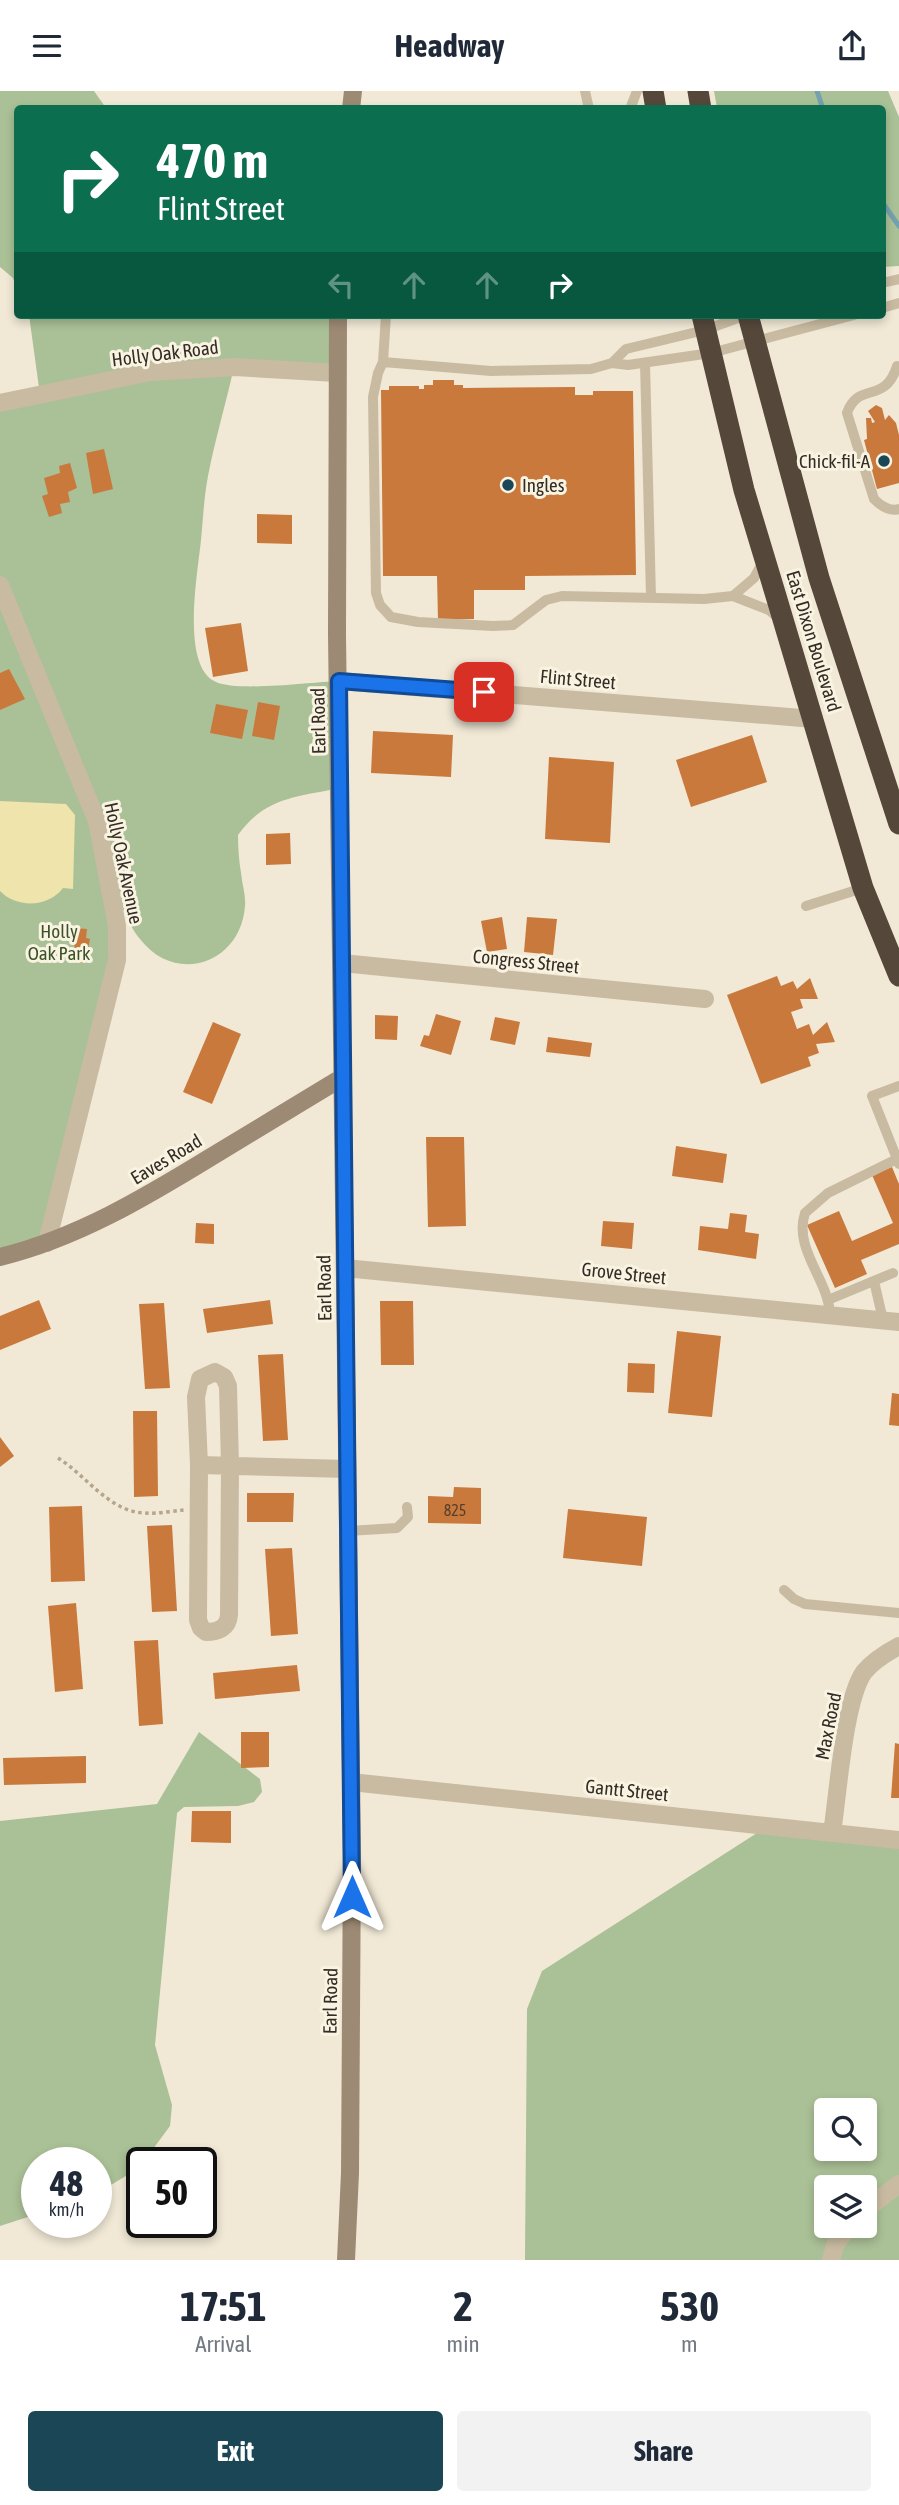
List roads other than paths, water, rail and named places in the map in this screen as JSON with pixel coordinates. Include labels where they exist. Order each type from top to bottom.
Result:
[{"type":"highway","name":"East Dixon Boulevard","points":[[748,319],[819,578],[899,824]]},
{"type":"highway","name":"East Dixon Boulevard","points":[[704,322],[744,490],[783,621],[863,888],[899,976]]},
{"type":"highway","points":[[871,739],[899,802]]},
{"type":"main road","name":"Earl Road","points":[[338,319],[336,373],[351,1782],[350,2132],[346,2260]]},
{"type":"main road","name":"Eaves Road","points":[[0,1257],[47,1243],[103,1219],[156,1191],[343,1077]]},
{"type":"street","name":"Holly Oak Road","points":[[0,403],[150,372],[234,367],[336,373]]},
{"type":"street","name":"Holly Oak Avenue","points":[[0,585],[97,821],[109,878],[119,950],[47,1243]]},
{"type":"street","name":"Flint Street","points":[[339,681],[814,719]]},
{"type":"street","name":"Congress Street","points":[[342,963],[705,999]]},
{"type":"street","name":"Grove Street","points":[[345,1268],[829,1308],[891,1321]]},
{"type":"street","points":[[215,1373],[224,1377],[228,1386],[230,1465],[228,1620],[223,1627],[212,1632],[204,1631],[198,1620],[199,1465],[196,1397],[198,1384],[203,1376],[215,1373]]},
{"type":"street","points":[[199,1465],[347,1469]]},
{"type":"street","name":"Max Road","points":[[832,1833],[851,1700],[864,1673],[882,1655],[899,1646]]},
{"type":"street","name":"Gantt Street","points":[[351,1782],[899,1840]]},
{"type":"street","points":[[877,2201],[899,2184]]},
{"type":"street","points":[[831,2260],[835,2245],[841,2238]]},
{"type":"lane","points":[[386,319],[383,362],[373,397],[376,593],[380,605],[391,617],[418,622],[513,625],[546,600],[562,596],[704,599],[733,596],[769,610],[783,621]]},
{"type":"lane","points":[[612,363],[626,349],[704,322],[722,319]]},
{"type":"lane","points":[[383,362],[491,371],[591,369],[612,363],[628,365],[711,353],[838,319]]},
{"type":"lane","points":[[645,363],[651,597]]},
{"type":"lane","points":[[897,366],[893,380],[885,388],[860,396],[851,402],[847,412],[874,499],[882,507],[899,509]]},
{"type":"lane","points":[[733,596],[754,578],[765,558]]},
{"type":"lane","points":[[806,906],[863,888]]},
{"type":"lane","points":[[892,1273],[829,1308],[803,1233],[805,1213],[828,1193],[898,1162],[872,1096],[899,1086]]},
{"type":"lane","points":[[874,1281],[891,1321]]},
{"type":"lane","points":[[348,1531],[397,1528],[408,1517],[407,1507]]},
{"type":"lane","points":[[784,1590],[794,1599],[806,1604],[899,1613]]},
{"type":"waterway","points":[[817,91],[822,105]]},
{"type":"waterway","points":[[886,208],[899,226]]},
{"type":"place","name":"Chick-fil-A","points":[[884,461]]},
{"type":"place","name":"Ingles","points":[[508,485]]},
{"type":"park label","name":"Holly Oak Park","points":[[59,942]]}]
